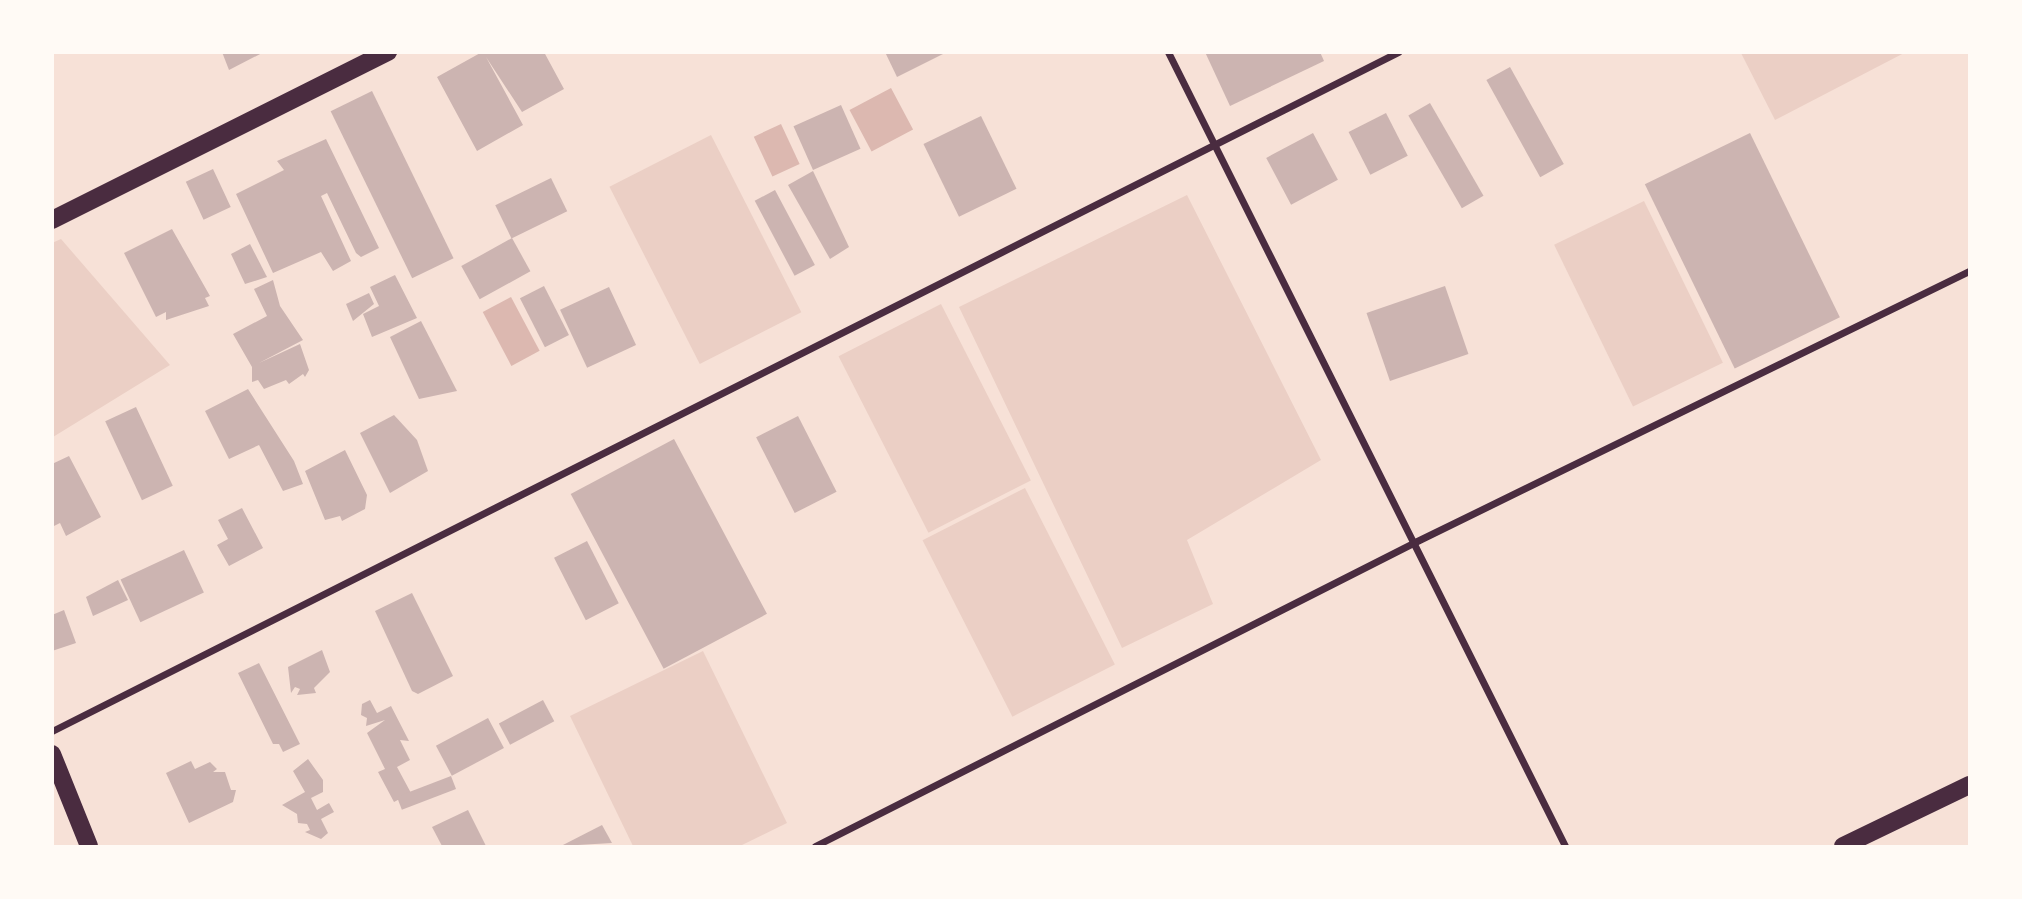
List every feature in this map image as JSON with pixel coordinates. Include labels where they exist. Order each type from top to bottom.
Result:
[{"type":"main road","points":[[52,220],[388,52]]},
{"type":"main road","points":[[52,754],[89,846]]},
{"type":"main road","points":[[1843,846],[1969,785]]},
{"type":"street","points":[[1168,52],[1566,846]]},
{"type":"street","points":[[52,731],[1398,52]]},
{"type":"street","points":[[815,846],[1415,542],[1969,271]]},
{"type":"shaded area","points":[[1741,52],[1906,52],[1775,120],[1741,53]]},
{"type":"shaded area","points":[[891,88],[913,129],[872,152],[850,110]]},
{"type":"shaded area","points":[[781,124],[800,164],[772,177],[754,137]]},
{"type":"shaded area","points":[[711,135],[801,312],[700,364],[609,187]]},
{"type":"shaded area","points":[[1187,195],[1321,460],[1187,540],[1213,604],[1122,648],[959,307]]},
{"type":"shaded area","points":[[1644,201],[1723,363],[1633,407],[1554,245]]},
{"type":"shaded area","points":[[61,239],[170,365],[53,437],[52,243]]},
{"type":"shaded area","points":[[511,297],[540,351],[511,366],[483,312]]},
{"type":"shaded area","points":[[941,304],[1031,480],[928,533],[839,356]]},
{"type":"shaded area","points":[[1025,488],[1115,664],[1012,717],[923,540]]},
{"type":"shaded area","points":[[703,651],[787,823],[740,846],[633,846],[570,716]]},
{"type":"building","points":[[222,52],[264,52],[229,70]]},
{"type":"building","points":[[482,52],[544,52],[564,89],[522,112],[486,57],[523,125],[477,151],[437,77]]},
{"type":"building","points":[[885,52],[947,52],[897,77]]},
{"type":"building","points":[[1205,52],[1320,52],[1324,61],[1230,106]]},
{"type":"building","points":[[1510,67],[1564,164],[1540,177],[1486,80]]},
{"type":"building","points":[[372,91],[454,258],[412,278],[331,111]]},
{"type":"building","points":[[1430,103],[1484,196],[1462,208],[1408,116]]},
{"type":"building","points":[[841,105],[861,149],[813,170],[793,126]]},
{"type":"building","points":[[1386,113],[1408,156],[1370,175],[1349,132]]},
{"type":"building","points":[[981,116],[1017,189],[959,217],[923,144]]},
{"type":"building","points":[[1313,133],[1338,180],[1291,205],[1266,158]]},
{"type":"building","points":[[1750,133],[1840,317],[1735,369],[1645,184]]},
{"type":"building","points":[[326,139],[379,248],[361,257],[356,253],[327,193],[321,196],[351,261],[333,271],[321,252],[273,273],[236,194],[284,170],[277,161]]},
{"type":"building","points":[[213,169],[231,207],[204,220],[186,182]]},
{"type":"building","points":[[813,171],[849,247],[830,259],[788,185]]},
{"type":"building","points":[[551,178],[567,211],[511,238],[495,205]]},
{"type":"building","points":[[775,190],[815,265],[795,276],[755,201]]},
{"type":"building","points":[[172,229],[210,296],[205,298],[209,306],[166,320],[166,312],[156,317],[124,253]]},
{"type":"building","points":[[512,238],[530,271],[480,299],[461,266]]},
{"type":"building","points":[[250,244],[267,277],[245,284],[231,254]]},
{"type":"building","points":[[395,275],[417,318],[372,337],[363,314],[379,306],[370,287]]},
{"type":"building","points":[[273,280],[280,306],[303,340],[259,363],[300,344],[309,370],[305,377],[303,374],[289,384],[286,380],[264,389],[258,380],[252,382],[252,367],[233,334],[267,316],[254,289]]},
{"type":"building","points":[[544,286],[569,335],[545,347],[520,298]]},
{"type":"building","points":[[1445,286],[1468,354],[1390,381],[1367,313]]},
{"type":"building","points":[[609,287],[636,345],[587,368],[560,310]]},
{"type":"building","points":[[369,293],[374,304],[353,321],[346,304]]},
{"type":"building","points":[[421,321],[457,391],[419,399],[390,337]]},
{"type":"building","points":[[248,389],[294,461],[303,484],[283,491],[259,445],[229,459],[205,411]]},
{"type":"building","points":[[136,407],[173,486],[142,500],[105,421]]},
{"type":"building","points":[[394,415],[417,440],[428,471],[390,493],[360,433]]},
{"type":"building","points":[[798,416],[837,492],[795,513],[756,437]]},
{"type":"building","points":[[674,439],[767,614],[664,669],[571,494]]},
{"type":"building","points":[[345,450],[367,495],[365,509],[342,521],[340,516],[325,520],[305,471]]},
{"type":"building","points":[[69,456],[101,517],[66,536],[60,523],[52,527],[52,464]]},
{"type":"building","points":[[242,508],[263,548],[229,566],[217,545],[228,539],[218,520]]},
{"type":"building","points":[[587,541],[619,603],[586,620],[554,558]]},
{"type":"building","points":[[184,550],[204,593],[140,622],[121,580]]},
{"type":"building","points":[[118,580],[128,600],[93,616],[86,597]]},
{"type":"building","points":[[412,593],[453,676],[418,694],[412,691],[375,611]]},
{"type":"building","points":[[64,610],[76,643],[52,651],[52,615]]},
{"type":"building","points":[[322,650],[330,672],[314,688],[316,693],[297,695],[300,689],[295,687],[291,693],[288,667]]},
{"type":"building","points":[[259,663],[300,744],[283,752],[279,744],[273,744],[238,673]]},
{"type":"building","points":[[370,700],[377,713],[391,706],[409,741],[400,740],[410,760],[397,767],[411,793],[394,802],[378,772],[385,769],[367,733],[385,720],[366,726],[367,718],[361,715],[362,704]]},
{"type":"building","points":[[543,700],[554,721],[510,745],[499,723]]},
{"type":"building","points":[[488,718],[504,748],[452,776],[436,746]]},
{"type":"building","points":[[308,759],[323,780],[323,792],[311,798],[317,810],[329,803],[334,812],[321,819],[328,833],[321,839],[305,832],[310,830],[307,824],[298,823],[297,814],[282,805],[305,792],[293,771]]},
{"type":"building","points":[[191,761],[195,769],[210,762],[217,769],[213,772],[225,772],[231,790],[236,790],[233,802],[189,823],[166,773]]},
{"type":"building","points":[[451,776],[456,789],[402,810],[397,797]]},
{"type":"building","points":[[468,810],[486,846],[442,846],[432,827]]},
{"type":"building","points":[[602,825],[612,843],[561,846]]}]
